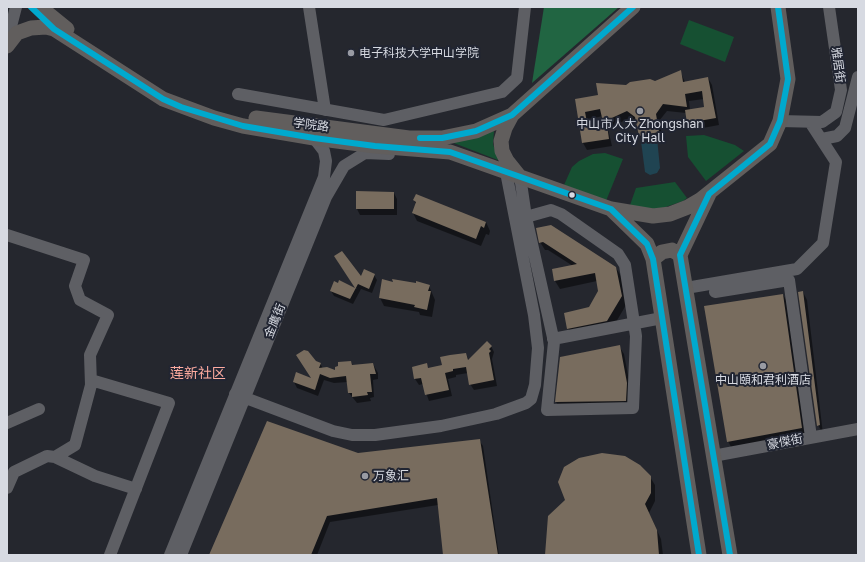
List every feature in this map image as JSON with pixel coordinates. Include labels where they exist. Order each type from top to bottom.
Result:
[{"type":"main road","points":[[30,7],[42,13],[56,26]]},
{"type":"main road","points":[[513,174],[502,151],[501,141],[505,128],[512,115],[633,7]]},
{"type":"main road","points":[[611,209],[653,216],[670,214],[688,207],[709,194],[770,144],[780,121],[788,79],[778,7]]},
{"type":"main road","points":[[8,33],[27,20],[42,13]]},
{"type":"main road","name":"学院路","points":[[7,46],[17,33],[31,28],[56,26],[131,72],[176,96],[238,116],[409,138],[442,138],[476,131],[512,115]]},
{"type":"main road","name":"学院路","points":[[56,26],[162,99],[181,107],[243,126],[314,138],[450,152],[611,209]]},
{"type":"main road","points":[[709,194],[680,255],[730,555]]},
{"type":"main road","points":[[611,209],[647,244],[653,259],[699,555]]},
{"type":"main road","points":[[653,259],[662,252],[672,250],[680,255]]},
{"type":"street","points":[[8,33],[16,7]]},
{"type":"street","points":[[309,7],[325,110]]},
{"type":"street","points":[[238,94],[384,120],[502,92],[518,78],[526,7]]},
{"type":"street","name":"雅居街","points":[[780,121],[822,122],[836,112],[841,90],[829,7]]},
{"type":"street","points":[[822,139],[837,136],[845,128],[858,78]]},
{"type":"street","points":[[687,292],[797,269],[823,243],[836,162],[810,122]]},
{"type":"street","name":"金鹰街","points":[[181,555],[324,177],[326,161],[324,151],[314,138]]},
{"type":"street","name":"金鹰街","points":[[170,555],[326,197],[344,166],[365,153],[399,154],[421,150]]},
{"type":"street","points":[[513,174],[526,217],[554,339],[547,410],[633,408],[636,336],[625,265],[618,254],[561,214],[551,210],[526,217]]},
{"type":"street","points":[[240,396],[333,431],[362,436],[427,429],[472,419],[515,409],[531,398],[537,370],[538,343],[513,174]]},
{"type":"street","points":[[7,235],[84,260],[74,286],[80,300],[108,315],[90,355],[91,385],[75,445],[56,457]]},
{"type":"street","points":[[687,292],[789,280],[811,437]]},
{"type":"street","points":[[554,339],[662,318]]},
{"type":"street","points":[[91,380],[169,402],[110,555]]},
{"type":"street","points":[[7,423],[39,409]]},
{"type":"street","name":"豪傑街","points":[[713,456],[858,429]]},
{"type":"street","points":[[7,488],[11,474],[47,456],[56,457],[94,476],[136,489]]},
{"type":"green space","points":[[544,7],[619,7],[532,83]]},
{"type":"green space","points":[[689,20],[734,37],[725,62],[680,44]]},
{"type":"green space","points":[[494,131],[493,144],[496,153],[503,162],[446,140]]},
{"type":"green space","points":[[704,135],[735,145],[744,151],[706,181],[688,157],[686,136]]},
{"type":"green space","points":[[605,153],[623,159],[606,201],[564,185],[572,167],[579,161],[593,154]]},
{"type":"green space","points":[[675,182],[687,198],[683,201],[654,211],[629,208],[636,188]]},
{"type":"water","points":[[649,136],[657,138],[660,168],[657,173],[650,175],[645,172],[641,141]]},
{"type":"building","points":[[681,70],[683,82],[708,77],[716,118],[687,123],[685,110],[704,107],[702,91],[685,94],[687,107],[663,104],[656,114],[659,132],[639,136],[635,117],[627,111],[603,122],[600,109],[585,112],[588,128],[607,125],[609,139],[582,143],[575,99],[598,95],[596,83],[626,85],[630,82],[650,79],[655,81]]},
{"type":"building","points":[[356,191],[394,192],[394,209],[356,209]]},
{"type":"building","points":[[416,194],[486,222],[484,228],[481,226],[476,239],[412,213],[416,202],[413,200]]},
{"type":"building","points":[[551,225],[616,267],[622,296],[607,321],[567,329],[564,313],[589,307],[598,291],[595,273],[554,281],[552,269],[577,264],[543,242],[539,243],[536,228]]},
{"type":"building","points":[[342,251],[361,276],[364,269],[375,274],[369,289],[358,284],[350,299],[330,291],[334,281],[338,283],[339,280],[355,288],[334,256]]},
{"type":"building","points":[[382,279],[393,282],[392,279],[416,283],[416,281],[430,285],[428,291],[431,291],[427,310],[414,307],[415,305],[379,298]]},
{"type":"building","points":[[803,291],[820,425],[817,426],[798,292]]},
{"type":"building","name":"中山頤和君利酒店","points":[[783,294],[802,428],[727,442],[704,306]]},
{"type":"building","points":[[487,341],[492,346],[489,349],[491,351],[489,353],[494,380],[469,385],[466,367],[453,369],[453,371],[445,373],[449,390],[425,395],[421,378],[414,379],[412,367],[427,363],[428,368],[442,365],[440,357],[466,353],[468,360]]},
{"type":"building","points":[[620,345],[627,383],[626,401],[555,402],[560,357]]},
{"type":"building","points":[[304,350],[308,351],[316,361],[321,363],[319,368],[327,367],[335,370],[335,367],[338,366],[338,362],[351,361],[352,365],[373,363],[376,374],[370,374],[372,392],[367,392],[368,395],[352,397],[352,393],[348,393],[346,376],[330,378],[320,374],[315,390],[293,382],[296,372],[311,378],[296,355]]},
{"type":"building","name":"万象汇","points":[[267,421],[358,453],[480,439],[498,555],[443,555],[437,498],[327,516],[311,555],[209,555]]},
{"type":"building","points":[[602,453],[625,456],[640,465],[651,476],[651,493],[645,504],[657,530],[659,555],[545,555],[548,516],[565,500],[558,482],[564,467],[579,458]]},
{"type":"transit line","points":[[31,7],[54,29],[163,99],[181,107],[243,126],[314,138],[375,146],[450,152],[611,209],[647,244],[653,259],[699,555]]},
{"type":"transit line","points":[[420,138],[442,138],[476,131],[512,115],[633,7]]},
{"type":"transit line","points":[[730,555],[680,255],[709,194],[770,144],[780,121],[788,79],[778,7]]},
{"type":"place","name":"电子科技大学中山学院","points":[[351,53]]},
{"type":"place","name":"中山市人大 Zhongshan City Hall","points":[[640,111]]},
{"type":"place","name":"中山頤和君利酒店","points":[[763,366]]},
{"type":"place","name":"万象汇","points":[[365,476]]},
{"type":"district","name":"莲新社区","points":[[198,374]]}]
